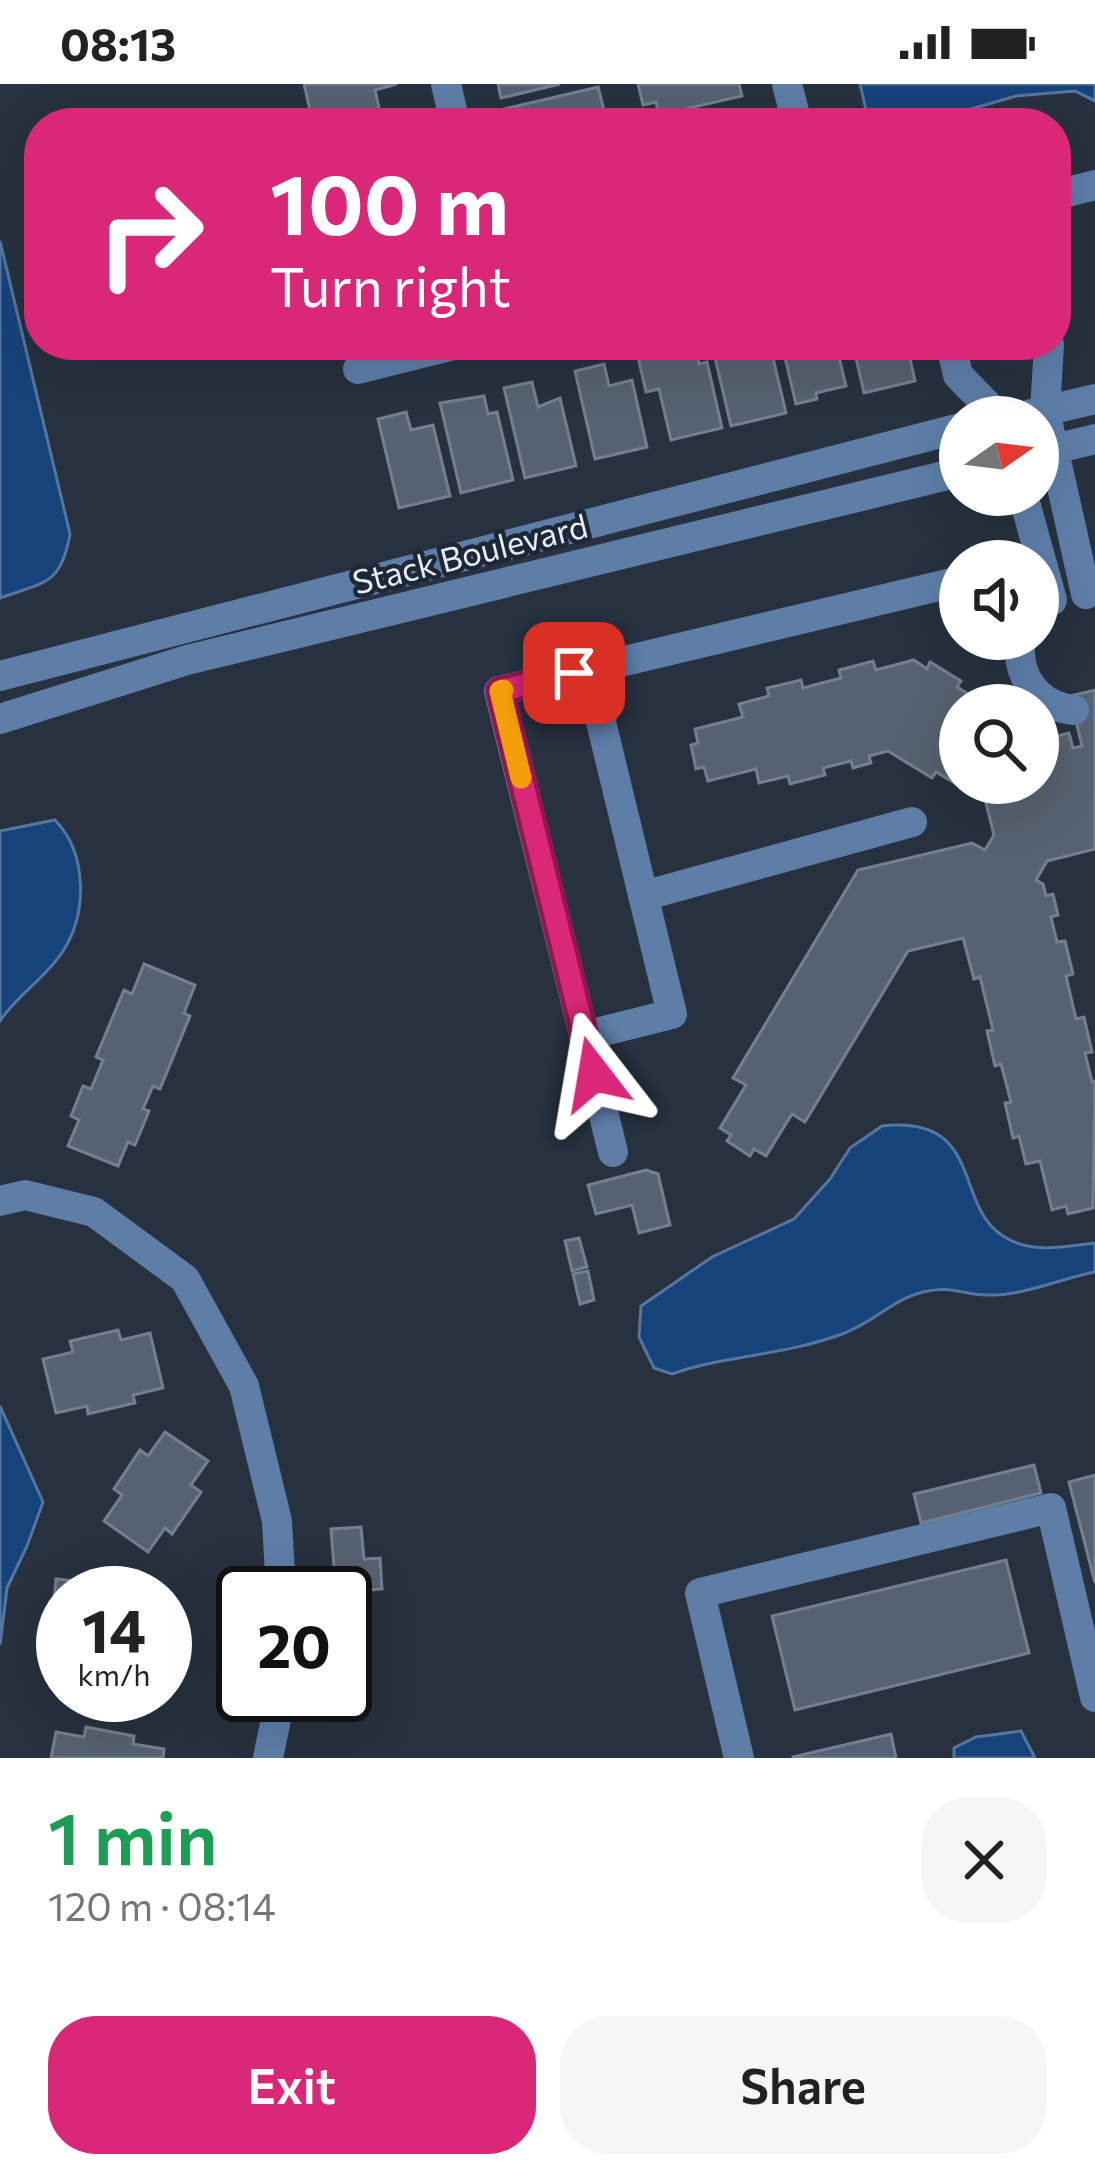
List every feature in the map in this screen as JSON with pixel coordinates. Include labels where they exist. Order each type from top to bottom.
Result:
[{"type":"street","points":[[358,369],[394,360]]},
{"type":"street","points":[[954,360],[958,375],[978,396]]},
{"type":"street","points":[[1034,396],[1045,360]]},
{"type":"street","points":[[1059,407],[1095,399]]},
{"type":"street","name":"Stack Boulevard","points":[[0,676],[939,433]]},
{"type":"street","points":[[1059,448],[1095,440]]},
{"type":"street","name":"Stack Boulevard","points":[[0,719],[187,660],[939,477]]},
{"type":"street","points":[[1059,484],[1086,554],[1090,595],[1059,602]]},
{"type":"street","points":[[613,1152],[500,691],[939,586]]},
{"type":"street","points":[[1022,660],[1033,690],[1049,704],[1074,710]]},
{"type":"street","points":[[584,1036],[672,1014],[601,722],[611,664]]},
{"type":"street","points":[[644,896],[912,822]]},
{"type":"street","points":[[0,1201],[26,1195],[94,1212],[185,1279],[244,1386],[278,1521],[280,1566]]},
{"type":"street","points":[[739,1758],[700,1593],[1051,1508],[1095,1697]]},
{"type":"street","points":[[268,1758],[275,1722]]},
{"type":"water","points":[[860,84],[1095,84],[1095,101],[1075,91],[1016,96],[974,108],[866,108]]},
{"type":"water","points":[[0,241],[24,341],[24,360],[28,360],[70,534],[56,572],[0,598]]},
{"type":"water","points":[[55,820],[78,866],[77,919],[56,961],[0,1021],[0,831]]},
{"type":"water","points":[[882,1126],[915,1126],[937,1134],[962,1165],[988,1222],[1003,1236],[1036,1247],[1095,1243],[1095,1272],[1001,1295],[923,1292],[853,1330],[821,1341],[672,1374],[654,1368],[639,1337],[641,1306],[712,1257],[794,1219],[850,1148]]},
{"type":"water","points":[[0,1406],[43,1502],[7,1588],[0,1645]]},
{"type":"water","points":[[1021,1731],[1035,1758],[954,1758],[954,1748],[976,1737]]},
{"type":"building","points":[[304,84],[397,84],[375,90],[379,108],[310,108]]},
{"type":"building","points":[[498,84],[560,84],[501,98]]},
{"type":"building","points":[[638,84],[739,84],[742,96],[690,108],[657,108],[656,102],[643,105]]},
{"type":"building","points":[[598,87],[603,108],[509,108]]},
{"type":"building","points":[[639,360],[707,362],[722,428],[671,440],[659,389],[646,392]]},
{"type":"building","points":[[716,360],[774,360],[786,413],[731,426]]},
{"type":"building","points":[[786,360],[840,360],[846,386],[796,404]]},
{"type":"building","points":[[856,360],[910,360],[915,381],[864,393]]},
{"type":"building","points":[[604,364],[609,386],[632,380],[647,447],[595,459],[575,371]]},
{"type":"building","points":[[532,382],[538,407],[560,398],[576,466],[525,478],[504,388]]},
{"type":"building","points":[[484,396],[488,414],[497,412],[513,480],[461,493],[440,403]]},
{"type":"building","points":[[406,412],[411,430],[433,425],[450,496],[399,508],[378,419]]},
{"type":"building","points":[[914,660],[927,669],[930,662],[961,681],[939,684],[939,774],[932,778],[888,751],[869,756],[871,763],[853,768],[851,761],[823,768],[825,775],[790,784],[788,776],[759,783],[756,769],[708,781],[704,767],[696,769],[691,745],[698,743],[695,729],[743,717],[739,704],[769,696],[767,688],[801,680],[803,688],[841,678],[839,670],[873,661],[876,670]]},
{"type":"building","points":[[1095,690],[1095,849],[1047,861],[1036,880],[1043,884],[1046,896],[1053,894],[1058,915],[1051,917],[1057,942],[1065,941],[1073,974],[1066,976],[1076,1019],[1084,1017],[1092,1052],[1085,1053],[1095,1081],[1093,1208],[1068,1214],[1066,1206],[1052,1210],[1040,1161],[1026,1164],[1019,1136],[1013,1138],[1005,1103],[1011,1102],[1001,1064],[995,1066],[987,1031],[993,1030],[980,977],[974,979],[963,938],[908,951],[805,1122],[792,1114],[766,1156],[754,1149],[750,1156],[727,1141],[731,1135],[720,1128],[746,1085],[733,1078],[858,870],[972,843],[985,850],[994,835],[986,804],[1059,804],[1059,736],[1069,733],[1073,748],[1082,746],[1070,696]]},
{"type":"building","points":[[144,964],[195,985],[184,1013],[190,1016],[160,1089],[153,1086],[135,1145],[128,1142],[118,1166],[68,1146],[79,1120],[71,1116],[83,1086],[91,1089],[103,1060],[96,1057],[124,990],[132,994]]},
{"type":"building","points":[[646,1170],[658,1174],[670,1225],[639,1233],[632,1205],[596,1214],[588,1185]]},
{"type":"building","points":[[579,1238],[587,1267],[572,1271],[565,1241]]},
{"type":"building","points":[[588,1271],[594,1300],[580,1304],[573,1274]]},
{"type":"building","points":[[118,1330],[121,1340],[150,1333],[163,1388],[133,1395],[135,1403],[88,1414],[87,1406],[56,1413],[43,1359],[73,1352],[70,1341]]},
{"type":"building","points":[[165,1432],[208,1461],[191,1485],[201,1492],[172,1534],[165,1528],[148,1552],[104,1521],[122,1495],[114,1489],[140,1450],[148,1456]]},
{"type":"building","points":[[1034,1465],[1041,1493],[921,1523],[914,1494]]},
{"type":"building","points":[[1095,1475],[1095,1583],[1069,1482]]},
{"type":"building","points":[[361,1527],[364,1559],[380,1558],[382,1589],[372,1590],[372,1566],[334,1566],[331,1529]]},
{"type":"building","points":[[1006,1560],[1029,1653],[795,1710],[772,1616]]},
{"type":"building","points":[[86,1727],[134,1736],[133,1744],[164,1749],[163,1758],[51,1758],[56,1732],[84,1737]]},
{"type":"building","points":[[891,1734],[896,1758],[793,1758],[793,1757]]},
{"type":"slow traffic","points":[[503,690],[521,778]]},
{"type":"route","points":[[574,673],[500,691],[594,1074]]}]
